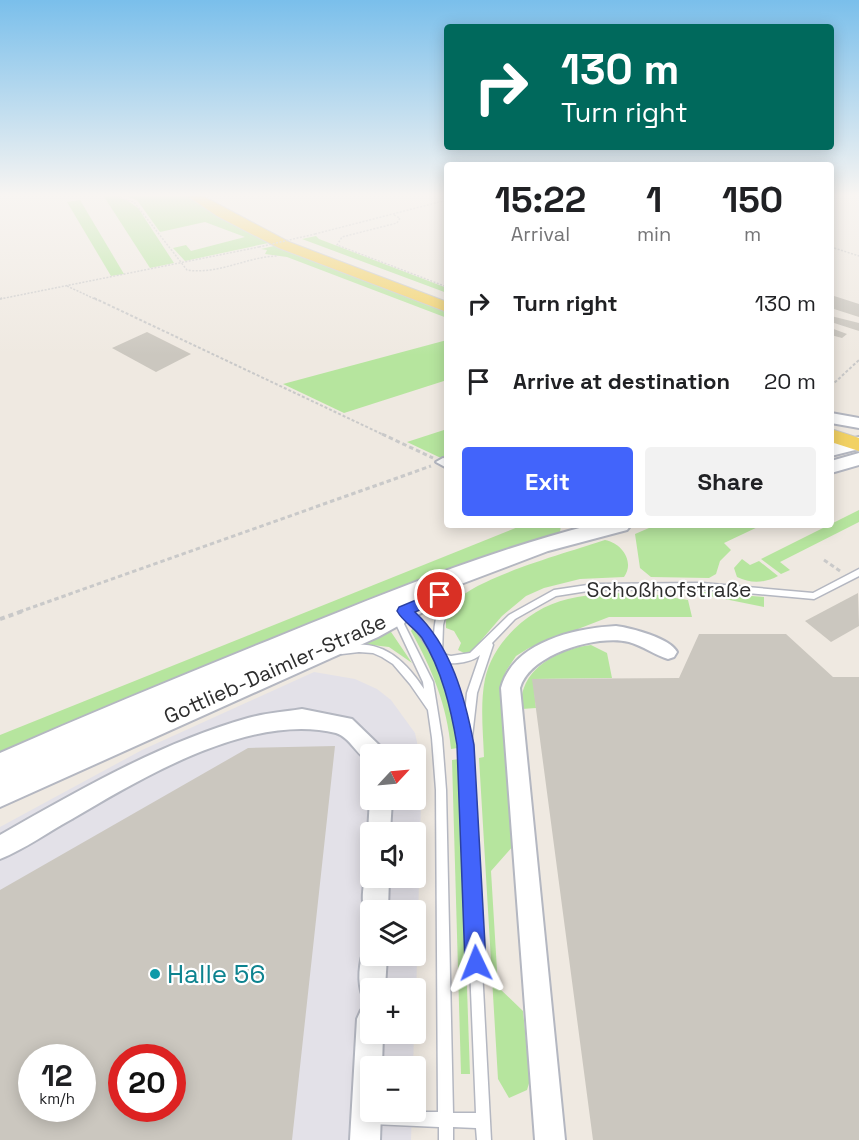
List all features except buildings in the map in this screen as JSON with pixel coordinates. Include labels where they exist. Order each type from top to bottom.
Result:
[{"type":"main road","points":[[297,248],[444,306]]},
{"type":"main road","points":[[319,248],[444,295]]},
{"type":"main road","points":[[834,421],[858,441]]},
{"type":"main road","points":[[834,436],[858,441]]},
{"type":"main road","points":[[834,449],[858,441]]},
{"type":"main road","points":[[834,464],[858,441]]},
{"type":"main road","points":[[834,474],[859,474]]},
{"type":"main road","name":"Gottlieb-Daimler-Straße","points":[[0,767],[103,721],[377,606],[549,554],[579,530],[595,528]]},
{"type":"main road","name":"Gottlieb-Daimler-Straße","points":[[0,793],[94,749],[309,656],[404,611],[453,583]]},
{"type":"street","points":[[550,1140],[511,721],[511,684],[529,661],[556,646],[597,633],[628,634],[668,652]]},
{"type":"street","points":[[0,848],[166,758],[220,735],[253,725],[292,718],[327,719],[344,725],[366,744]]},
{"type":"street","points":[[365,1128],[369,1044]]},
{"type":"lane","name":"Schoßhofstraße","points":[[439,656],[451,660],[473,656],[512,616],[554,593],[594,587],[680,586],[814,596],[859,572]]},
{"type":"lane","points":[[439,656],[439,615],[453,583]]},
{"type":"lane","points":[[377,606],[404,611],[426,632],[439,656],[459,711],[466,745],[483,1140]]},
{"type":"lane","points":[[404,611],[400,624],[428,682],[441,790],[446,1140]]},
{"type":"lane","name":"Schoßhofstraße","points":[[466,745],[472,693],[489,642]]},
{"type":"lane","points":[[309,656],[349,649],[373,649],[393,657],[411,675],[433,712]]},
{"type":"lane","points":[[365,1128],[446,1120],[483,1121]]},
{"type":"path","points":[[169,248],[187,270],[198,272],[259,256],[285,257]]},
{"type":"path","points":[[0,299],[254,248]]},
{"type":"path","points":[[345,248],[444,286]]},
{"type":"path","points":[[835,248],[859,256]]},
{"type":"path","points":[[67,286],[444,463]]},
{"type":"path","points":[[834,383],[859,360]]},
{"type":"path","points":[[0,619],[444,463]]},
{"type":"shaded area","name":"Halle 56","points":[[314,672],[355,679],[377,689],[391,700],[415,733],[417,744],[360,744],[360,810],[421,810],[421,822],[360,822],[360,888],[419,888],[419,900],[360,900],[360,966],[417,966],[417,978],[360,978],[360,1044],[414,1044],[413,1056],[360,1056],[360,1122],[412,1122],[411,1140],[0,1140],[0,827],[142,750]]},
{"type":"green space","points":[[94,248],[109,248],[124,274],[111,276]]},
{"type":"green space","points":[[137,248],[164,248],[174,263],[150,268]]},
{"type":"green space","points":[[173,248],[189,248],[191,251],[202,248],[244,248],[185,261]]},
{"type":"green space","points":[[286,248],[444,309],[444,317],[287,257],[265,254],[267,250],[261,249]]},
{"type":"green space","points":[[327,248],[343,248],[444,287],[444,292]]},
{"type":"green space","points":[[444,341],[444,381],[344,413],[283,384]]},
{"type":"green space","points":[[444,430],[444,457],[441,458],[407,442]]},
{"type":"green space","points":[[859,510],[859,522],[780,562],[790,570],[781,574],[761,559],[823,528],[834,528],[834,522]]},
{"type":"green space","points":[[516,528],[561,528],[560,532],[553,536],[0,758],[0,735]]},
{"type":"green space","points":[[649,528],[756,528],[724,543],[731,550],[720,561],[716,574],[709,578],[651,577],[640,568],[635,534]]},
{"type":"green space","points":[[605,540],[617,545],[625,554],[628,565],[624,577],[580,579],[544,588],[526,596],[502,616],[471,652],[466,654],[458,650],[461,643],[454,631],[446,628],[446,619],[451,606],[462,596],[499,576]]},
{"type":"green space","points":[[742,559],[750,565],[759,561],[778,576],[758,582],[737,577],[734,568]]},
{"type":"green space","points":[[646,593],[688,600],[692,617],[609,617],[529,648],[516,656],[506,671],[501,689],[514,845],[491,871],[498,987],[523,1011],[530,1080],[527,1090],[509,1098],[498,1079],[479,758],[484,757],[482,708],[485,679],[489,665],[505,639],[528,618],[554,603],[577,597]]},
{"type":"green space","points":[[695,593],[764,597],[764,607]]},
{"type":"green space","points":[[387,626],[412,663],[389,647],[355,643]]},
{"type":"green space","points":[[413,627],[432,653],[439,668],[449,700],[458,748],[451,749],[442,702],[426,659],[411,631]]},
{"type":"green space","points":[[591,645],[607,653],[612,678],[533,679],[536,708],[522,709],[522,696],[526,684],[542,664],[565,651]]},
{"type":"green space","points":[[459,759],[470,1074],[461,1074],[452,760]]},
{"type":"place","name":"Halle 56","points":[[155,974]]},
{"type":"route","points":[[440,595],[404,611],[426,632],[438,653],[459,711],[466,745],[476,963]]}]
